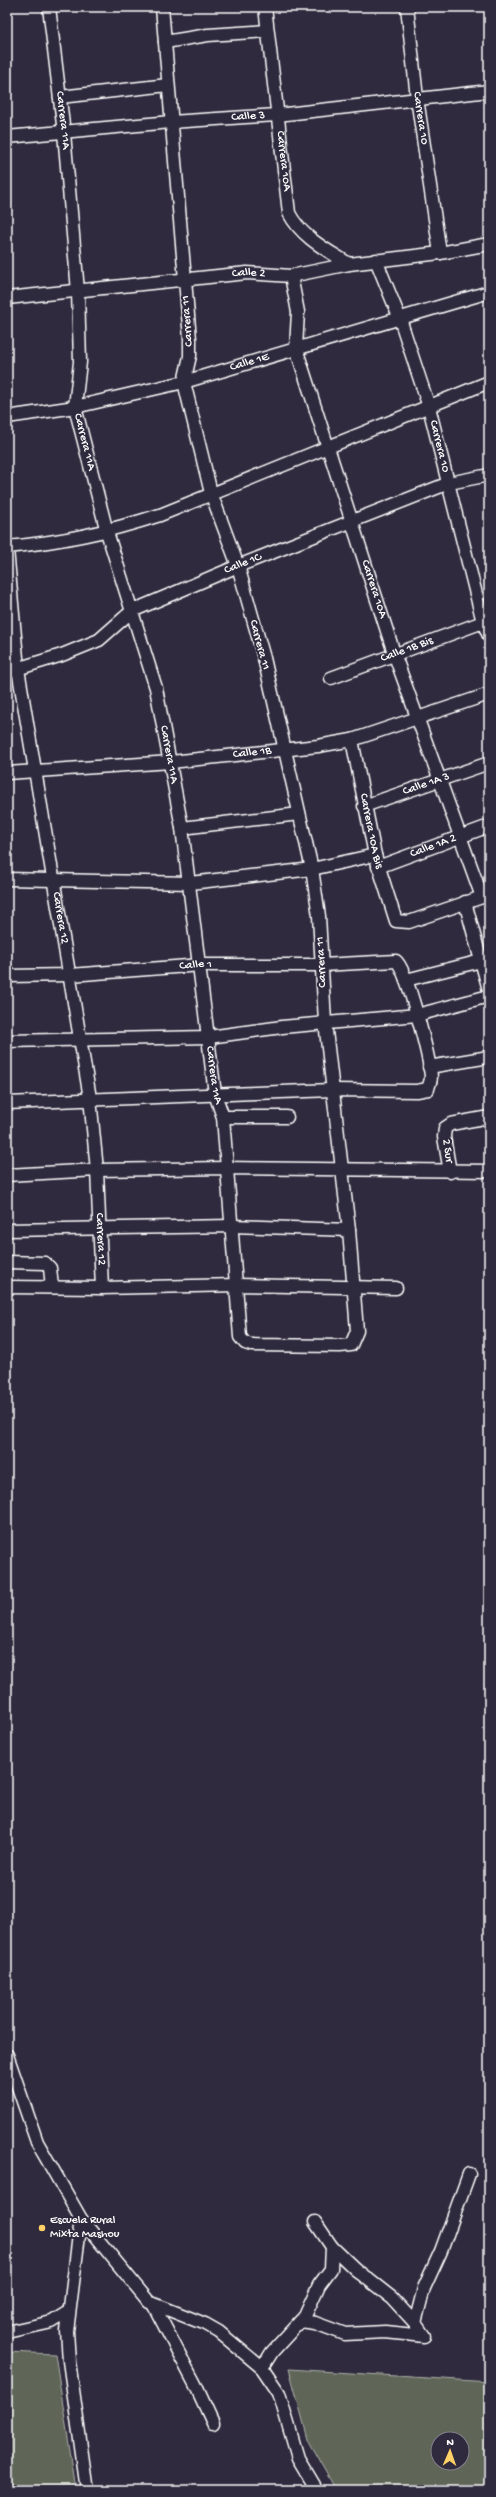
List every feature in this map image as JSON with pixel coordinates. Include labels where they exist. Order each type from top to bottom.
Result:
[{"type":"street","name":"Carrera 11A","points":[[49,7],[64,133],[78,291],[80,362],[75,406],[107,532],[156,688],[171,762],[182,828],[201,965],[215,1094],[223,1117],[226,1168],[238,1285],[240,1337],[244,1343],[258,1345],[351,1345],[357,1332],[354,1287]]},
{"type":"street","name":"Carrera 11","points":[[162,7],[190,339],[190,356],[184,382],[211,493],[238,566],[264,658],[312,868],[319,916],[324,1022],[349,1230],[354,1287]]},
{"type":"street","name":"Carrera 10A","points":[[265,7],[289,213],[295,224],[317,243],[349,264]]},
{"type":"street","name":"Carrera 10","points":[[407,7],[417,98],[440,253]]},
{"type":"street","points":[[165,42],[208,35],[267,30]]},
{"type":"street","points":[[60,97],[168,85]]},
{"type":"street","name":"Calle 3","points":[[7,137],[64,133],[171,122],[277,115],[489,91]]},
{"type":"street","name":"Calle 2","points":[[7,298],[253,273],[291,276],[349,264],[440,253],[489,244]]},
{"type":"street","name":"Carrera 10","points":[[376,260],[400,320],[429,407],[483,622],[489,636]]},
{"type":"street","name":"Carrera 10A","points":[[291,276],[298,312],[296,348],[326,446],[352,521],[395,656],[418,718],[458,836],[485,896]]},
{"type":"street","name":"Calle 1E","points":[[7,417],[75,406],[184,382],[296,348],[400,320],[489,292]]},
{"type":"street","points":[[7,548],[55,542],[107,532],[160,515],[326,446],[429,407],[489,382]]},
{"type":"street","name":"Calle 1C","points":[[13,670],[62,655],[99,640],[132,611],[238,566],[449,483],[489,475]]},
{"type":"street","name":"Carrera 12","points":[[7,548],[13,670],[36,772],[90,1098],[97,1170],[102,1288]]},
{"type":"street","name":"Calle 1B Bis","points":[[331,678],[395,656],[483,622]]},
{"type":"street","name":"Calle 1B","points":[[7,773],[171,762],[285,751],[352,740],[489,694]]},
{"type":"street","name":"Carrera 10A Bis","points":[[352,740],[376,861],[396,921],[409,922],[465,902]]},
{"type":"street","name":"Calle 1A 3","points":[[364,806],[440,782],[489,763]]},
{"type":"street","points":[[182,828],[299,814]]},
{"type":"street","name":"Calle 1A 2","points":[[7,879],[54,882],[190,883],[376,861],[489,826]]},
{"type":"street","points":[[485,896],[465,902],[489,990]]},
{"type":"street","name":"Calle 1","points":[[7,976],[70,975],[201,965],[322,965],[384,961],[399,963],[406,980]]},
{"type":"street","points":[[7,1103],[90,1098],[332,1090],[425,1090],[431,1082],[429,1067],[417,1015],[406,980],[481,961]]},
{"type":"street","points":[[7,1041],[209,1037],[324,1022],[417,1015],[489,996]]},
{"type":"street","points":[[429,1067],[489,1057]]},
{"type":"street","points":[[223,1117],[287,1117]]},
{"type":"street","name":"2 Sur","points":[[450,1172],[444,1137],[445,1128],[451,1124],[489,1117]]},
{"type":"street","points":[[7,1175],[97,1170],[226,1168],[450,1172],[489,1171]]},
{"type":"street","points":[[7,1230],[232,1226],[349,1230]]},
{"type":"street","points":[[7,1262],[45,1263],[50,1268],[52,1287]]},
{"type":"street","points":[[7,1287],[102,1288],[238,1285],[396,1288]]},
{"type":"street","points":[[7,2055],[37,2142],[81,2219],[135,2287],[153,2304],[195,2384],[213,2423]]},
{"type":"street","points":[[415,2323],[424,2288],[441,2251],[469,2174]]},
{"type":"street","points":[[81,2219],[68,2312],[69,2361],[87,2490]]},
{"type":"street","points":[[301,2322],[315,2323],[345,2334],[385,2332],[425,2336],[392,2298],[355,2269],[332,2247],[315,2222]]},
{"type":"street","points":[[262,2368],[272,2352],[301,2322],[309,2310],[319,2285],[331,2269],[332,2247]]},
{"type":"street","points":[[153,2304],[205,2324],[219,2332],[262,2368],[279,2393],[298,2458],[317,2490]]},
{"type":"street","points":[[7,2332],[52,2322],[68,2312]]},
{"type":"green space","points":[[7,2352],[55,2354],[76,2490],[7,2490]]},
{"type":"green space","points":[[289,2369],[489,2382],[489,2490],[336,2490],[309,2443]]},
{"type":"place","name":"Escuela Rural Mixta Mashou","points":[[42,2228]]}]
